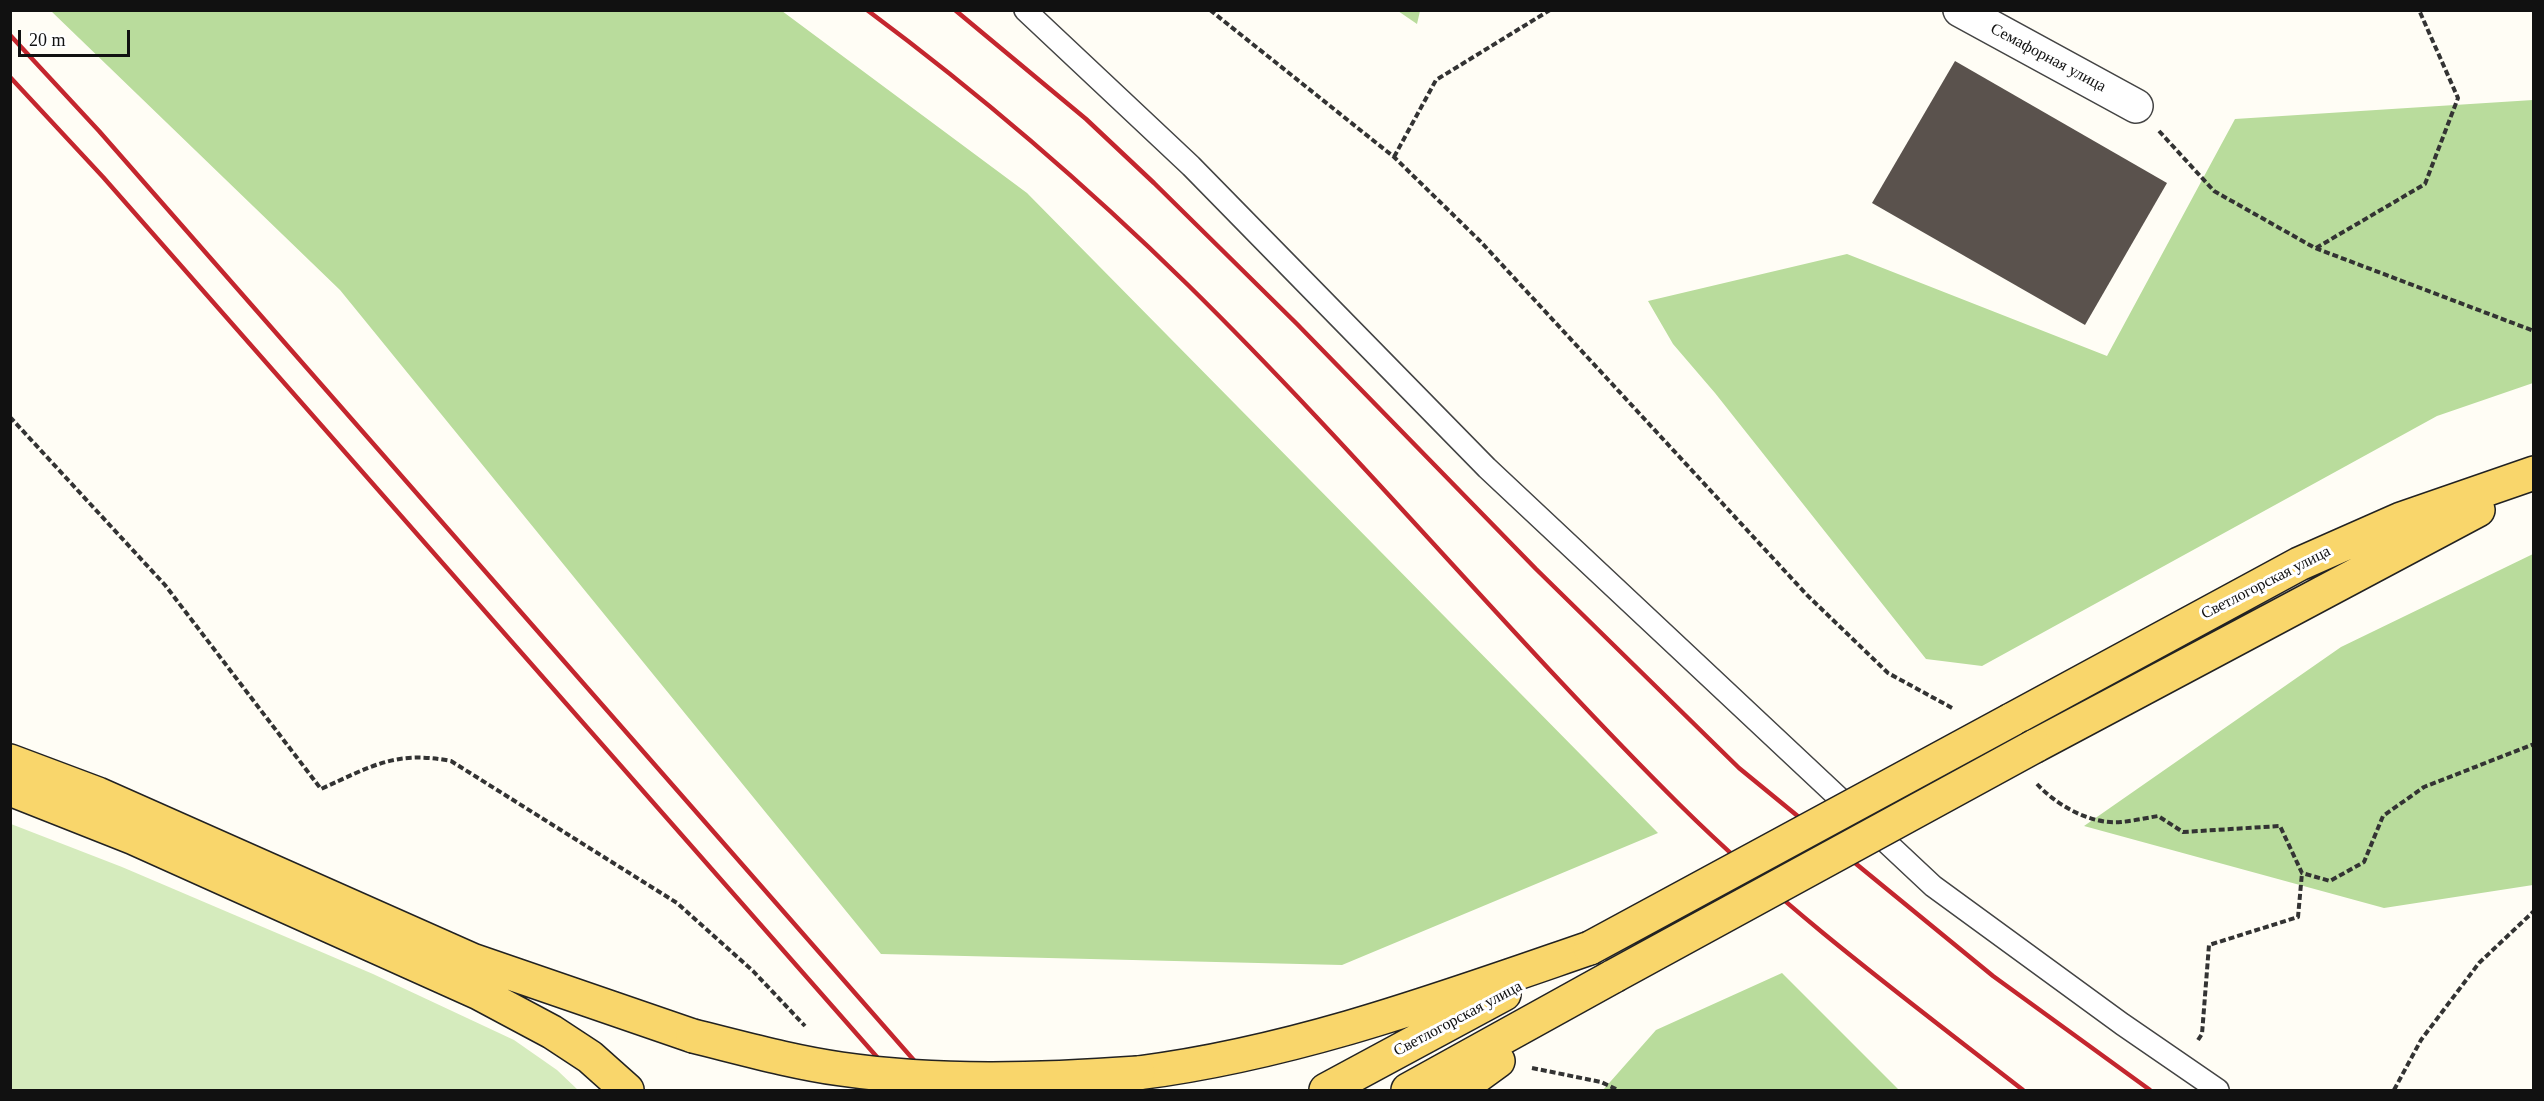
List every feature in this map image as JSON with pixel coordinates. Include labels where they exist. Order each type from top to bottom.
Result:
[{"type":"main road","name":"Светлогорская улица","points":[[1326,1090],[2299,564],[2401,519],[2534,473]]},
{"type":"main road","name":"Светлогорская улица","points":[[1614,976],[2035,746],[2375,564],[2534,483]]},
{"type":"main road","points":[[10,761],[98,794],[472,960],[693,1036],[791,1060],[898,1075],[1011,1079],[1138,1073],[1249,1055],[1347,1030],[1590,948]]},
{"type":"main road","points":[[10,789],[134,838],[479,993],[552,1032],[590,1057],[627,1090]]},
{"type":"main road","points":[[1408,1090],[1614,976]]},
{"type":"main road","points":[[1458,1090],[1614,976]]},
{"type":"street","name":"Семафорная улица","points":[[1960,10],[2136,106]]},
{"type":"lane","points":[[1025,10],[1191,166],[1487,468],[1934,886],[2218,1090]]},
{"type":"path","points":[[1210,10],[1394,157],[1481,242],[1807,595],[1888,673]]},
{"type":"path","points":[[1394,157],[1436,80],[1550,10]]},
{"type":"path","points":[[2315,248],[2425,184],[2458,98],[2419,10]]},
{"type":"path","points":[[2136,106],[2214,191],[2315,248],[2534,331]]},
{"type":"path","points":[[10,417],[165,585],[321,789],[389,759],[428,756],[451,761],[677,903],[753,971],[810,1030]]},
{"type":"path","points":[[2302,873],[2330,881],[2364,862],[2383,816],[2424,787],[2534,744]]},
{"type":"path","points":[[2045,793],[2084,816],[2118,823],[2158,816],[2183,832],[2280,826],[2302,873],[2298,917],[2209,945],[2202,1034],[2184,1067]]},
{"type":"path","points":[[2394,1090],[2421,1040],[2479,963],[2534,911]]},
{"type":"path","points":[[1531,1068],[1601,1082],[1617,1090]]},
{"type":"green space","points":[[51,11],[782,11],[1027,193],[1658,833],[1342,965],[881,954],[340,290]]},
{"type":"green space","points":[[1398,11],[1420,11],[1417,24]]},
{"type":"green space","points":[[2533,100],[2533,383],[2437,416],[1982,666],[1926,659],[1715,393],[1673,344],[1648,301],[1847,254],[2107,356],[2235,119]]},
{"type":"green space","points":[[2533,554],[2533,885],[2384,908],[2084,826],[2341,647]]},
{"type":"green space","points":[[11,824],[122,867],[373,974],[514,1040],[557,1070],[578,1090],[11,1090]]},
{"type":"green space","points":[[1782,973],[1899,1090],[1603,1090],[1656,1030]]},
{"type":"building","points":[[1955,61],[2167,183],[2085,325],[1872,203]]},
{"type":"railway","points":[[867,10],[951,74],[1032,142],[1188,285],[1313,413],[1617,741],[1720,844],[1847,953],[2023,1090]]},
{"type":"railway","points":[[955,10],[1086,119],[1154,183],[1297,324],[1536,569],[1739,768],[1993,976],[2150,1090]]},
{"type":"railway","points":[[10,35],[99,131],[940,1090]]},
{"type":"railway","points":[[10,77],[103,177],[906,1090]]}]
